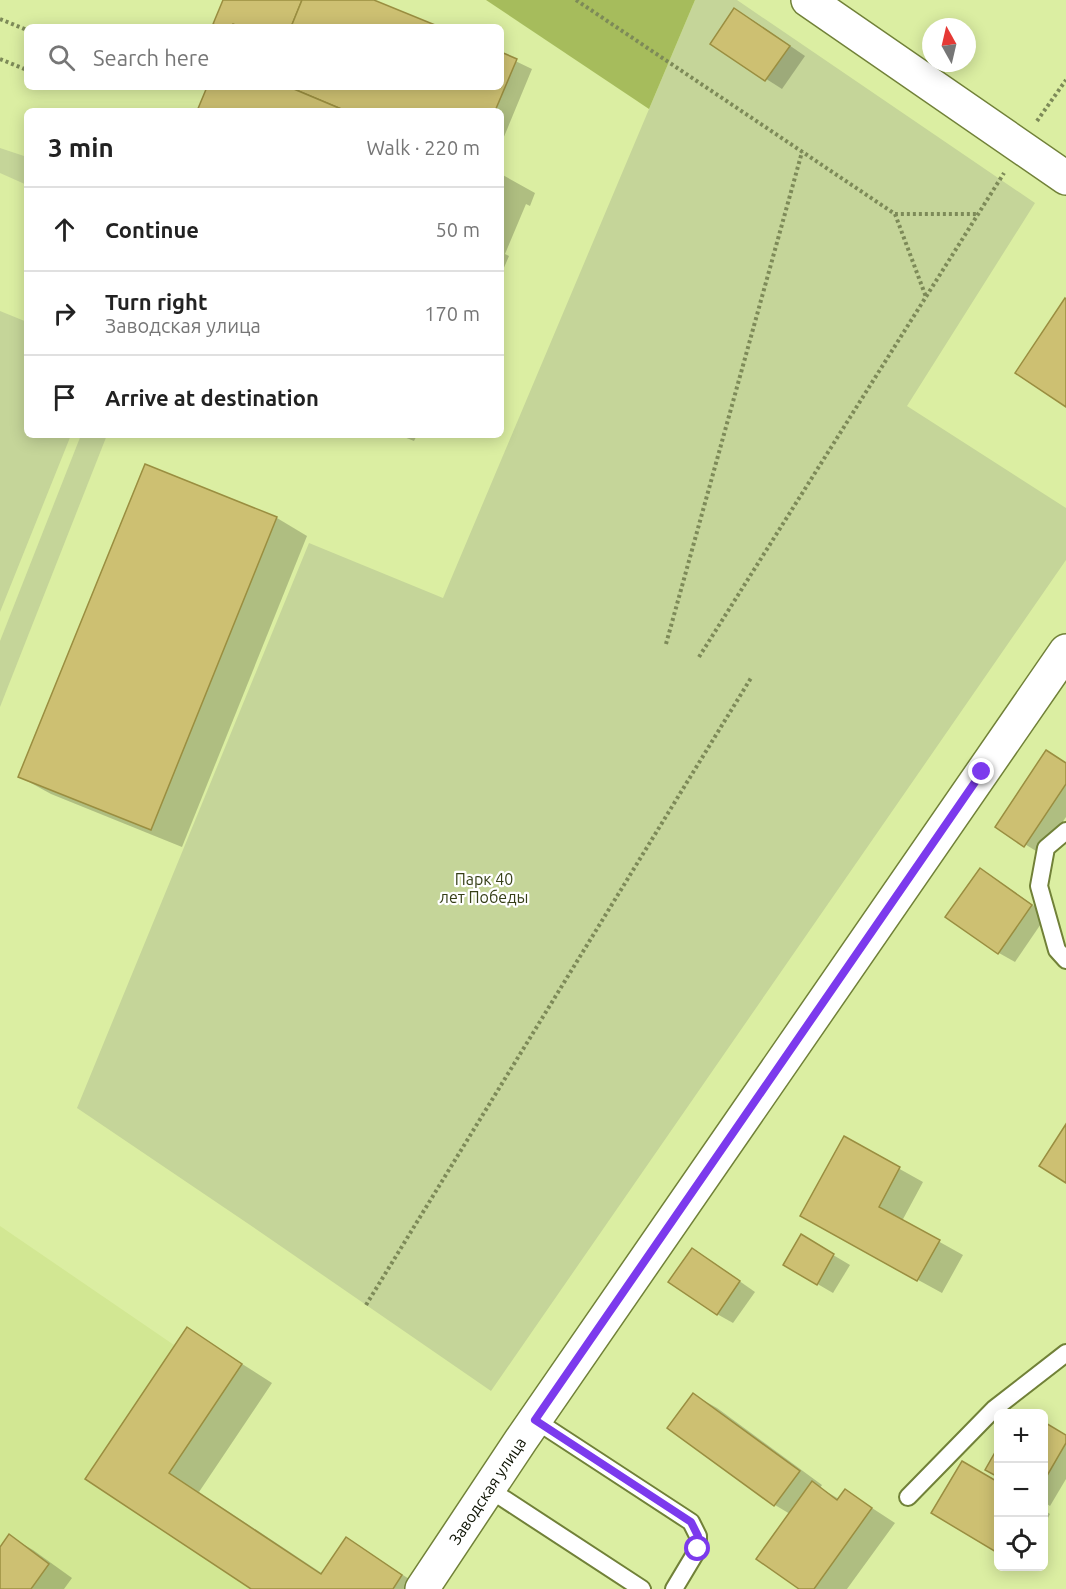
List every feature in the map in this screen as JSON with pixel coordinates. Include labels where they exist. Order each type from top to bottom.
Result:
[{"type":"street","points":[[807,0],[1066,178]]},
{"type":"street","name":"Заводская улица","points":[[422,1589],[535,1420],[1066,651]]},
{"type":"lane","points":[[1066,831],[1046,848],[1040,886],[1057,950],[1066,960]]},
{"type":"lane","points":[[908,1497],[994,1409],[1066,1353]]},
{"type":"lane","points":[[535,1420],[691,1522],[698,1536],[698,1549],[674,1589]]},
{"type":"lane","points":[[489,1489],[642,1589]]},
{"type":"path","points":[[576,0],[895,214],[978,213]]},
{"type":"path","points":[[0,19],[24,29]]},
{"type":"path","points":[[0,59],[24,69]]},
{"type":"path","points":[[699,657],[978,213],[1066,80]]},
{"type":"path","points":[[666,644],[802,152]]},
{"type":"path","points":[[895,214],[926,297]]},
{"type":"path","points":[[366,1305],[751,678]]},
{"type":"shaded area","points":[[486,0],[695,0],[649,109]]},
{"type":"shaded area","points":[[0,1226],[174,1345],[187,1327],[242,1364],[169,1474],[321,1574],[346,1537],[402,1575],[393,1589],[0,1589]]},
{"type":"green space","name":"Парк 40 лет Победы","points":[[695,0],[737,0],[1035,203],[907,406],[1066,508],[1066,560],[491,1391],[77,1108],[309,543],[443,598]]},
{"type":"green space","points":[[0,148],[24,156],[24,184],[0,173]]},
{"type":"green space","points":[[0,311],[24,321],[24,438],[70,438],[0,612]]},
{"type":"green space","points":[[80,438],[106,438],[0,707],[0,641]]},
{"type":"building","points":[[223,0],[302,0],[292,24],[213,24]]},
{"type":"building","points":[[302,0],[374,0],[433,24],[292,24]]},
{"type":"building","points":[[734,8],[790,46],[765,81],[710,44]]},
{"type":"building","points":[[504,53],[517,59],[504,90]]},
{"type":"building","points":[[206,90],[296,90],[339,108],[198,108]]},
{"type":"building","points":[[296,90],[504,90],[496,108],[339,108]]},
{"type":"building","points":[[1066,299],[1066,407],[1015,373]]},
{"type":"building","points":[[145,464],[277,517],[151,830],[18,777]]},
{"type":"building","points":[[1046,750],[1066,763],[1066,784],[1024,847],[995,827]]},
{"type":"building","points":[[980,868],[1032,905],[998,954],[945,917]]},
{"type":"building","points":[[1066,1124],[1066,1183],[1039,1166]]},
{"type":"building","points":[[844,1136],[900,1167],[879,1207],[940,1240],[917,1281],[800,1216]]},
{"type":"building","points":[[801,1234],[834,1254],[817,1285],[783,1265]]},
{"type":"building","points":[[692,1248],[740,1281],[717,1315],[668,1282]]},
{"type":"building","points":[[187,1327],[242,1364],[169,1473],[321,1574],[346,1537],[402,1575],[393,1589],[251,1589],[85,1479]]},
{"type":"building","points":[[693,1393],[800,1471],[774,1506],[667,1428]]},
{"type":"building","points":[[1048,1424],[1066,1435],[1066,1443],[1048,1474]]},
{"type":"building","points":[[994,1454],[994,1475],[985,1470]]},
{"type":"building","points":[[962,1461],[994,1480],[994,1551],[931,1513]]},
{"type":"building","points":[[812,1481],[837,1500],[845,1489],[872,1508],[814,1589],[799,1589],[756,1559]]},
{"type":"building","points":[[9,1534],[49,1564],[31,1589],[0,1589],[0,1547]]},
{"type":"route","points":[[698,1549],[698,1536],[691,1522],[535,1420],[982,772]]}]
